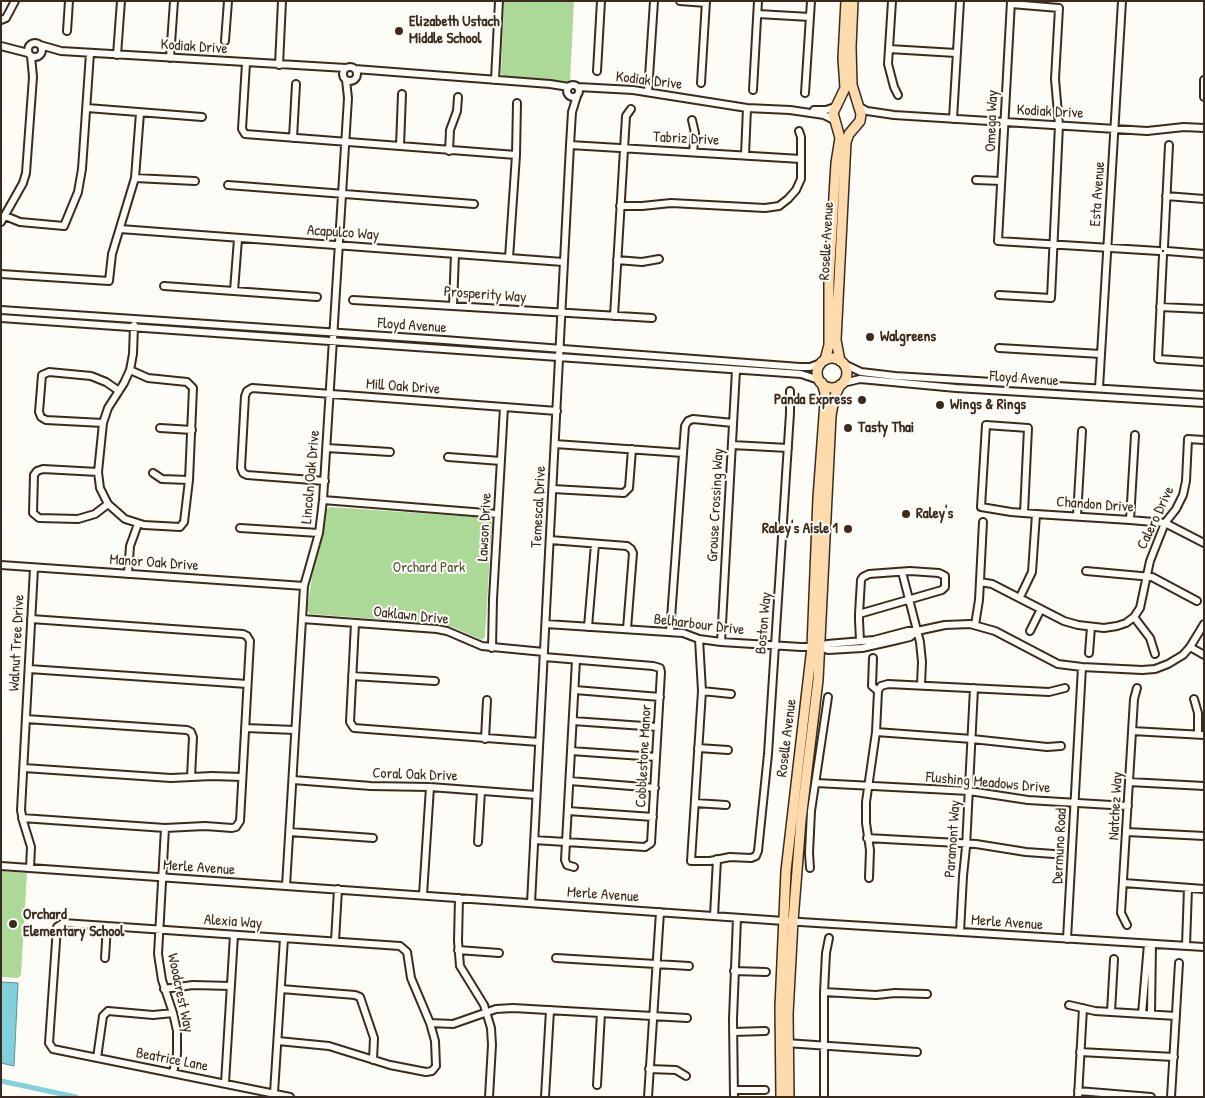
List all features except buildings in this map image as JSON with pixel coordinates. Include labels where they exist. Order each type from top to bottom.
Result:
[{"type":"main road","points":[[846,1],[843,58],[845,88],[833,113],[835,122],[846,128],[858,123],[861,114],[853,91],[852,80],[851,48],[854,1]]},
{"type":"main road","points":[[836,105],[847,100],[859,106]]},
{"type":"main road","name":"Roselle Avenue","points":[[823,362],[829,346],[829,280],[836,163],[840,138],[835,122]]},
{"type":"main road","name":"Roselle Avenue","points":[[842,362],[836,340],[846,148],[847,137],[858,123]]},
{"type":"main road","points":[[832,358],[842,362],[847,373],[841,384],[830,387],[821,382],[817,372],[823,362],[832,358]]},
{"type":"main road","name":"Roselle Avenue","points":[[816,647],[815,542],[826,399],[821,382]]},
{"type":"main road","name":"Roselle Avenue","points":[[789,1097],[781,976],[788,921],[790,824],[816,647],[831,416],[834,398],[841,384]]},
{"type":"main road","name":"Roselle Avenue","points":[[781,1097],[784,1043]]},
{"type":"street","points":[[1,20],[6,18],[15,1]]},
{"type":"street","points":[[67,32],[69,1]]},
{"type":"street","points":[[117,55],[121,1]]},
{"type":"street","points":[[170,58],[174,1]]},
{"type":"street","points":[[225,40],[228,1]]},
{"type":"street","points":[[279,65],[282,1]]},
{"type":"street","points":[[495,80],[499,1]]},
{"type":"street","points":[[597,71],[601,1]]},
{"type":"street","points":[[648,92],[654,1]]},
{"type":"street","points":[[680,1],[706,2],[701,83]]},
{"type":"street","points":[[753,90],[758,1]]},
{"type":"street","points":[[805,93],[811,1]]},
{"type":"street","points":[[892,1],[889,70],[898,95]]},
{"type":"street","points":[[953,119],[960,1]]},
{"type":"street","name":"Esta Avenue","points":[[1098,388],[1122,1]]},
{"type":"street","points":[[999,295],[1051,298],[1059,125],[1055,79],[1059,8],[1011,3]]},
{"type":"street","name":"Omega Way","points":[[1011,3],[1006,62],[1005,122],[998,241],[1052,244]]},
{"type":"street","points":[[758,14],[810,17]]},
{"type":"street","points":[[3,46],[29,45],[35,42],[40,44],[42,49],[33,77],[26,173],[23,183],[3,219],[64,226],[78,192],[82,169],[90,53]]},
{"type":"street","name":"Kodiak Drive","points":[[40,44],[61,51]]},
{"type":"street","points":[[29,45],[33,77]]},
{"type":"street","points":[[3,46],[34,57],[40,54]]},
{"type":"street","points":[[889,48],[956,52]]},
{"type":"street","name":"Kodiak Drive","points":[[40,54],[61,51],[346,68]]},
{"type":"street","points":[[246,63],[242,129],[244,134],[449,151],[516,154]]},
{"type":"street","name":"Kodiak Drive","points":[[324,68],[345,78]]},
{"type":"street","points":[[346,68],[355,69],[357,73],[355,79],[350,81],[345,78],[343,71],[346,68]]},
{"type":"street","name":"Kodiak Drive","points":[[355,69],[569,87],[574,85],[574,94]]},
{"type":"street","name":"Kodiak Drive","points":[[355,79],[377,71]]},
{"type":"street","name":"Lincoln Oak Drive","points":[[286,886],[304,586],[319,533],[324,500],[332,341],[346,142],[348,98],[345,78]]},
{"type":"street","name":"Lincoln Oak Drive","points":[[348,98],[355,79]]},
{"type":"street","points":[[1204,80],[1204,97]]},
{"type":"street","points":[[293,138],[296,84]]},
{"type":"street","name":"Kodiak Drive","points":[[544,84],[574,94],[594,88],[648,92],[748,108],[826,110],[836,105]]},
{"type":"street","points":[[400,146],[402,94]]},
{"type":"street","name":"Temescal Drive","points":[[531,903],[557,411],[560,313],[574,94]]},
{"type":"street","points":[[449,151],[450,130],[457,112],[458,98]]},
{"type":"street","points":[[509,258],[516,154],[517,103]]},
{"type":"street","name":"Kodiak Drive","points":[[859,106],[869,112],[953,119],[1154,131],[1184,127],[1204,128]]},
{"type":"street","points":[[87,108],[202,117]]},
{"type":"street","points":[[745,156],[748,108]]},
{"type":"street","points":[[614,316],[623,148],[626,116],[631,109]]},
{"type":"street","name":"Kodiak Drive","points":[[790,110],[824,115],[835,122]]},
{"type":"street","points":[[1,274],[109,281],[112,254],[135,178],[140,113]]},
{"type":"street","name":"Kodiak Drive","points":[[858,123],[868,116],[894,115]]},
{"type":"street","points":[[692,120],[695,133],[693,152]]},
{"type":"street","points":[[620,206],[671,203],[765,208],[779,206],[796,190],[801,179],[801,137],[799,130]]},
{"type":"street","name":"Tabriz Drive","points":[[570,145],[801,159]]},
{"type":"street","points":[[1169,145],[1158,360],[1204,362]]},
{"type":"street","points":[[135,178],[195,181]]},
{"type":"street","points":[[976,180],[1001,182]]},
{"type":"street","points":[[228,185],[474,204]]},
{"type":"street","points":[[1166,196],[1204,198]]},
{"type":"street","name":"Acapulco Way","points":[[120,229],[563,262]]},
{"type":"street","points":[[234,291],[238,239]]},
{"type":"street","points":[[1052,244],[1204,254]]},
{"type":"street","points":[[453,306],[456,254]]},
{"type":"street","points":[[617,260],[642,262],[659,259]]},
{"type":"street","points":[[164,286],[317,297]]},
{"type":"street","name":"Prosperity Way","points":[[353,300],[652,318]]},
{"type":"street","points":[[1160,306],[1204,309]]},
{"type":"street","name":"Floyd Avenue","points":[[1,310],[799,367],[810,367],[823,362]]},
{"type":"street","name":"Floyd Avenue","points":[[1,318],[801,374],[821,382]]},
{"type":"street","points":[[130,370],[148,378],[191,384],[192,430],[189,480],[184,522],[177,528],[138,524],[118,515],[108,504],[100,488],[98,472],[103,423],[108,408],[120,391],[130,370],[135,319]]},
{"type":"street","points":[[999,348],[1101,354]]},
{"type":"street","name":"Floyd Avenue","points":[[842,362],[862,372],[926,378],[1204,395]]},
{"type":"street","name":"Grouse Crossing Way","points":[[722,642],[736,370]]},
{"type":"street","points":[[103,423],[46,420],[41,418],[39,412],[41,378],[49,372],[91,376],[106,382],[120,391]]},
{"type":"street","points":[[894,383],[898,380],[926,382],[926,378]]},
{"type":"street","name":"Floyd Avenue","points":[[841,384],[855,379],[956,388],[1204,403]]},
{"type":"street","points":[[956,388],[957,383],[997,385],[999,382]]},
{"type":"street","name":"Mill Oak Drive","points":[[325,481],[247,475],[243,472],[240,468],[245,393],[248,390],[252,388],[557,411]]},
{"type":"street","name":"Boston Way","points":[[717,859],[730,857],[751,858],[756,856],[758,851],[768,754],[790,391]]},
{"type":"street","name":"Lawson Drive","points":[[492,648],[492,600],[504,407]]},
{"type":"street","points":[[670,632],[685,426],[688,421],[693,419],[733,423]]},
{"type":"street","name":"Chandon Drive","points":[[1024,513],[1028,428],[986,425],[981,507],[1024,513],[1165,523],[1204,543]]},
{"type":"street","points":[[160,428],[192,430]]},
{"type":"street","points":[[1077,516],[1082,431]]},
{"type":"street","points":[[1130,520],[1135,434]]},
{"type":"street","name":"Calero Drive","points":[[1134,617],[1143,600],[1146,575],[1165,523],[1176,509],[1183,495],[1186,481],[1188,439],[1204,440]]},
{"type":"street","points":[[555,444],[683,453]]},
{"type":"street","points":[[732,445],[788,448]]},
{"type":"street","points":[[327,448],[390,452]]},
{"type":"street","points":[[553,489],[622,494],[629,488],[632,450]]},
{"type":"street","points":[[448,457],[501,461]]},
{"type":"street","points":[[98,472],[43,469],[37,471],[34,475],[32,510],[34,515],[39,518],[78,519],[95,514],[108,504]]},
{"type":"street","points":[[153,473],[162,479],[189,480]]},
{"type":"street","points":[[324,500],[498,514]]},
{"type":"street","points":[[1020,597],[1032,572],[1036,514]]},
{"type":"street","points":[[975,625],[980,582],[983,522]]},
{"type":"street","points":[[128,574],[130,546],[138,524]]},
{"type":"street","points":[[240,528],[319,533]]},
{"type":"street","points":[[550,540],[627,546],[631,549],[633,553],[627,630]]},
{"type":"street","points":[[588,627],[595,544]]},
{"type":"street","name":"Manor Oak Drive","points":[[1,565],[304,586]]},
{"type":"street","name":"Walnut Tree Drive","points":[[30,868],[31,848],[22,818],[34,568]]},
{"type":"street","points":[[1086,571],[1146,575],[1197,601]]},
{"type":"street","points":[[902,572],[922,656],[921,685]]},
{"type":"street","points":[[859,614],[942,590],[945,587],[945,576],[939,573],[902,572],[869,574],[862,578],[859,614],[860,641]]},
{"type":"street","points":[[980,582],[992,584],[1064,621],[1091,627],[1118,626],[1134,617],[1150,638],[1155,654]]},
{"type":"street","points":[[1030,631],[1041,609]]},
{"type":"street","points":[[22,818],[165,828],[205,826],[232,828],[236,826],[240,821],[250,641],[243,634],[31,619]]},
{"type":"street","name":"Oaklawn Drive","points":[[302,619],[437,629],[447,631],[482,646],[544,654]]},
{"type":"street","points":[[355,623],[350,722],[352,727],[356,729],[539,742]]},
{"type":"street","name":"Belharbour Drive","points":[[546,624],[683,633],[700,639],[722,642],[816,647],[828,650],[862,648],[910,637],[917,632]]},
{"type":"street","points":[[1204,624],[1190,647],[1204,655]]},
{"type":"street","name":"Belharbour Drive","points":[[816,647],[860,641],[908,631],[917,632],[945,625],[975,625],[1004,635],[1058,664],[1142,670],[1155,669],[1178,658],[1190,647]]},
{"type":"street","points":[[1089,653],[1091,627]]},
{"type":"street","points":[[700,639],[702,692],[691,861],[717,859],[714,916]]},
{"type":"street","name":"Cobblestone Manor","points":[[534,840],[645,847],[649,845],[652,841],[660,697],[661,672],[657,666],[576,660],[544,654]]},
{"type":"street","points":[[873,658],[872,686],[878,691]]},
{"type":"street","points":[[574,866],[570,866],[566,862],[566,842],[576,660]]},
{"type":"street","name":"Dermuno Road","points":[[1067,939],[1082,667]]},
{"type":"street","points":[[28,669],[247,684]]},
{"type":"street","points":[[352,676],[435,682]]},
{"type":"street","points":[[869,878],[870,856],[866,812],[876,732],[878,691],[881,686],[888,684],[921,685],[1049,692],[1065,688]]},
{"type":"street","name":"Paramont Way","points":[[960,932],[974,688]]},
{"type":"street","name":"Natchez Way","points":[[1127,925],[1121,914],[1134,699],[1137,688]]},
{"type":"street","points":[[575,690],[660,697]]},
{"type":"street","points":[[702,692],[731,694]]},
{"type":"street","points":[[810,868],[811,811],[828,697]]},
{"type":"street","points":[[1132,730],[1201,735],[1194,699]]},
{"type":"street","points":[[485,739],[486,700]]},
{"type":"street","points":[[26,719],[187,730],[193,736],[191,777]]},
{"type":"street","points":[[573,721],[658,727]]},
{"type":"street","points":[[245,728],[296,730]]},
{"type":"street","points":[[876,732],[1047,747],[1061,746]]},
{"type":"street","points":[[698,748],[728,750]]},
{"type":"street","points":[[571,751],[656,757]]},
{"type":"street","points":[[24,768],[171,778],[242,777]]},
{"type":"street","name":"Coral Oak Drive","points":[[293,780],[536,795]]},
{"type":"street","points":[[570,781],[655,788]]},
{"type":"street","points":[[1130,782],[1204,786]]},
{"type":"street","name":"Flushing Meadows Drive","points":[[816,783],[969,791],[1028,800],[1128,806]]},
{"type":"street","points":[[423,895],[430,787]]},
{"type":"street","points":[[478,842],[482,791]]},
{"type":"street","points":[[694,803],[726,805]]},
{"type":"street","points":[[568,811],[653,817]]},
{"type":"street","name":"Woodcrest Way","points":[[165,828],[158,954],[164,989],[173,1013],[178,1043],[173,1073]]},
{"type":"street","points":[[290,832],[373,838]]},
{"type":"street","points":[[1127,832],[1204,836]]},
{"type":"street","points":[[867,838],[966,843],[1054,854]]},
{"type":"street","name":"Merle Avenue","points":[[1,866],[738,918],[1204,947]]},
{"type":"street","points":[[1124,884],[1204,888]]},
{"type":"street","points":[[1186,946],[1188,888]]},
{"type":"street","points":[[335,941],[338,889]]},
{"type":"street","points":[[460,898],[458,950],[460,966],[487,1012],[492,1037],[489,1097]]},
{"type":"street","points":[[648,1097],[660,912]]},
{"type":"street","points":[[738,918],[734,971],[734,1093],[765,1090]]},
{"type":"street","name":"Alexia Way","points":[[50,1047],[55,939],[58,926],[63,923],[400,946],[405,948],[411,978],[430,1023]]},
{"type":"street","points":[[105,958],[107,926]]},
{"type":"street","points":[[225,1083],[234,935]]},
{"type":"street","points":[[274,1093],[284,938]]},
{"type":"street","points":[[824,1097],[824,992],[826,953],[829,938]]},
{"type":"street","points":[[1142,1014],[1143,990],[1148,982],[1150,944]]},
{"type":"street","points":[[458,950],[499,953]]},
{"type":"street","points":[[556,958],[689,966]]},
{"type":"street","points":[[1111,1012],[1114,959]]},
{"type":"street","points":[[1172,1097],[1179,963]]},
{"type":"street","points":[[734,971],[766,972]]},
{"type":"street","points":[[1148,982],[1152,990],[1151,1014]]},
{"type":"street","points":[[164,989],[192,985],[231,986]]},
{"type":"street","points":[[281,989],[360,997],[374,1038],[373,1060]]},
{"type":"street","points":[[1143,990],[1152,990]]},
{"type":"street","points":[[824,992],[876,995],[895,993],[927,994]]},
{"type":"street","points":[[1069,1005],[1095,1011],[1176,1016]]},
{"type":"street","points":[[278,1041],[329,1046],[373,1060],[430,1073],[434,1071],[436,1066],[436,1054],[430,1023],[453,1024],[470,1020],[487,1012],[506,1008],[687,1018]]},
{"type":"street","points":[[1083,1008],[1078,1094],[1151,1097]]},
{"type":"street","points":[[97,1058],[103,1016],[106,1012],[111,1010],[153,1015],[173,1013]]},
{"type":"street","points":[[545,1097],[550,1010]]},
{"type":"street","points":[[597,1085],[601,1013]]},
{"type":"street","points":[[733,1032],[765,1031]]},
{"type":"street","points":[[784,1043],[916,1052]]},
{"type":"street","name":"Beatrice Lane","points":[[50,1047],[290,1097]]},
{"type":"street","points":[[1080,1052],[1174,1057]]},
{"type":"street","points":[[649,1068],[676,1070],[686,1076]]},
{"type":"green space","points":[[504,1],[574,1],[570,82],[506,77],[501,74]]},
{"type":"green space","name":"Orchard Park","points":[[330,507],[489,518],[492,521],[485,637],[482,640],[441,624],[310,614],[307,611],[312,576],[327,509]]},
{"type":"green space","name":"Orchard Elementary School","points":[[1,871],[27,873],[21,975],[18,978],[1,977]]},
{"type":"water","points":[[1,982],[18,983],[14,1066],[1,1063]]},
{"type":"waterway","points":[[1,1081],[76,1097]]},
{"type":"place","name":"Elizabeth Ustach Middle School","points":[[399,31]]},
{"type":"place","name":"Walgreens","points":[[870,337]]},
{"type":"place","name":"Panda Express","points":[[862,400]]},
{"type":"place","name":"Wings & Rings","points":[[940,405]]},
{"type":"place","name":"Tasty Thai","points":[[848,428]]},
{"type":"place","name":"Raley's","points":[[906,514]]},
{"type":"place","name":"Raley's Aisle 1","points":[[848,529]]},
{"type":"place","name":"Orchard Elementary School","points":[[13,924]]}]
